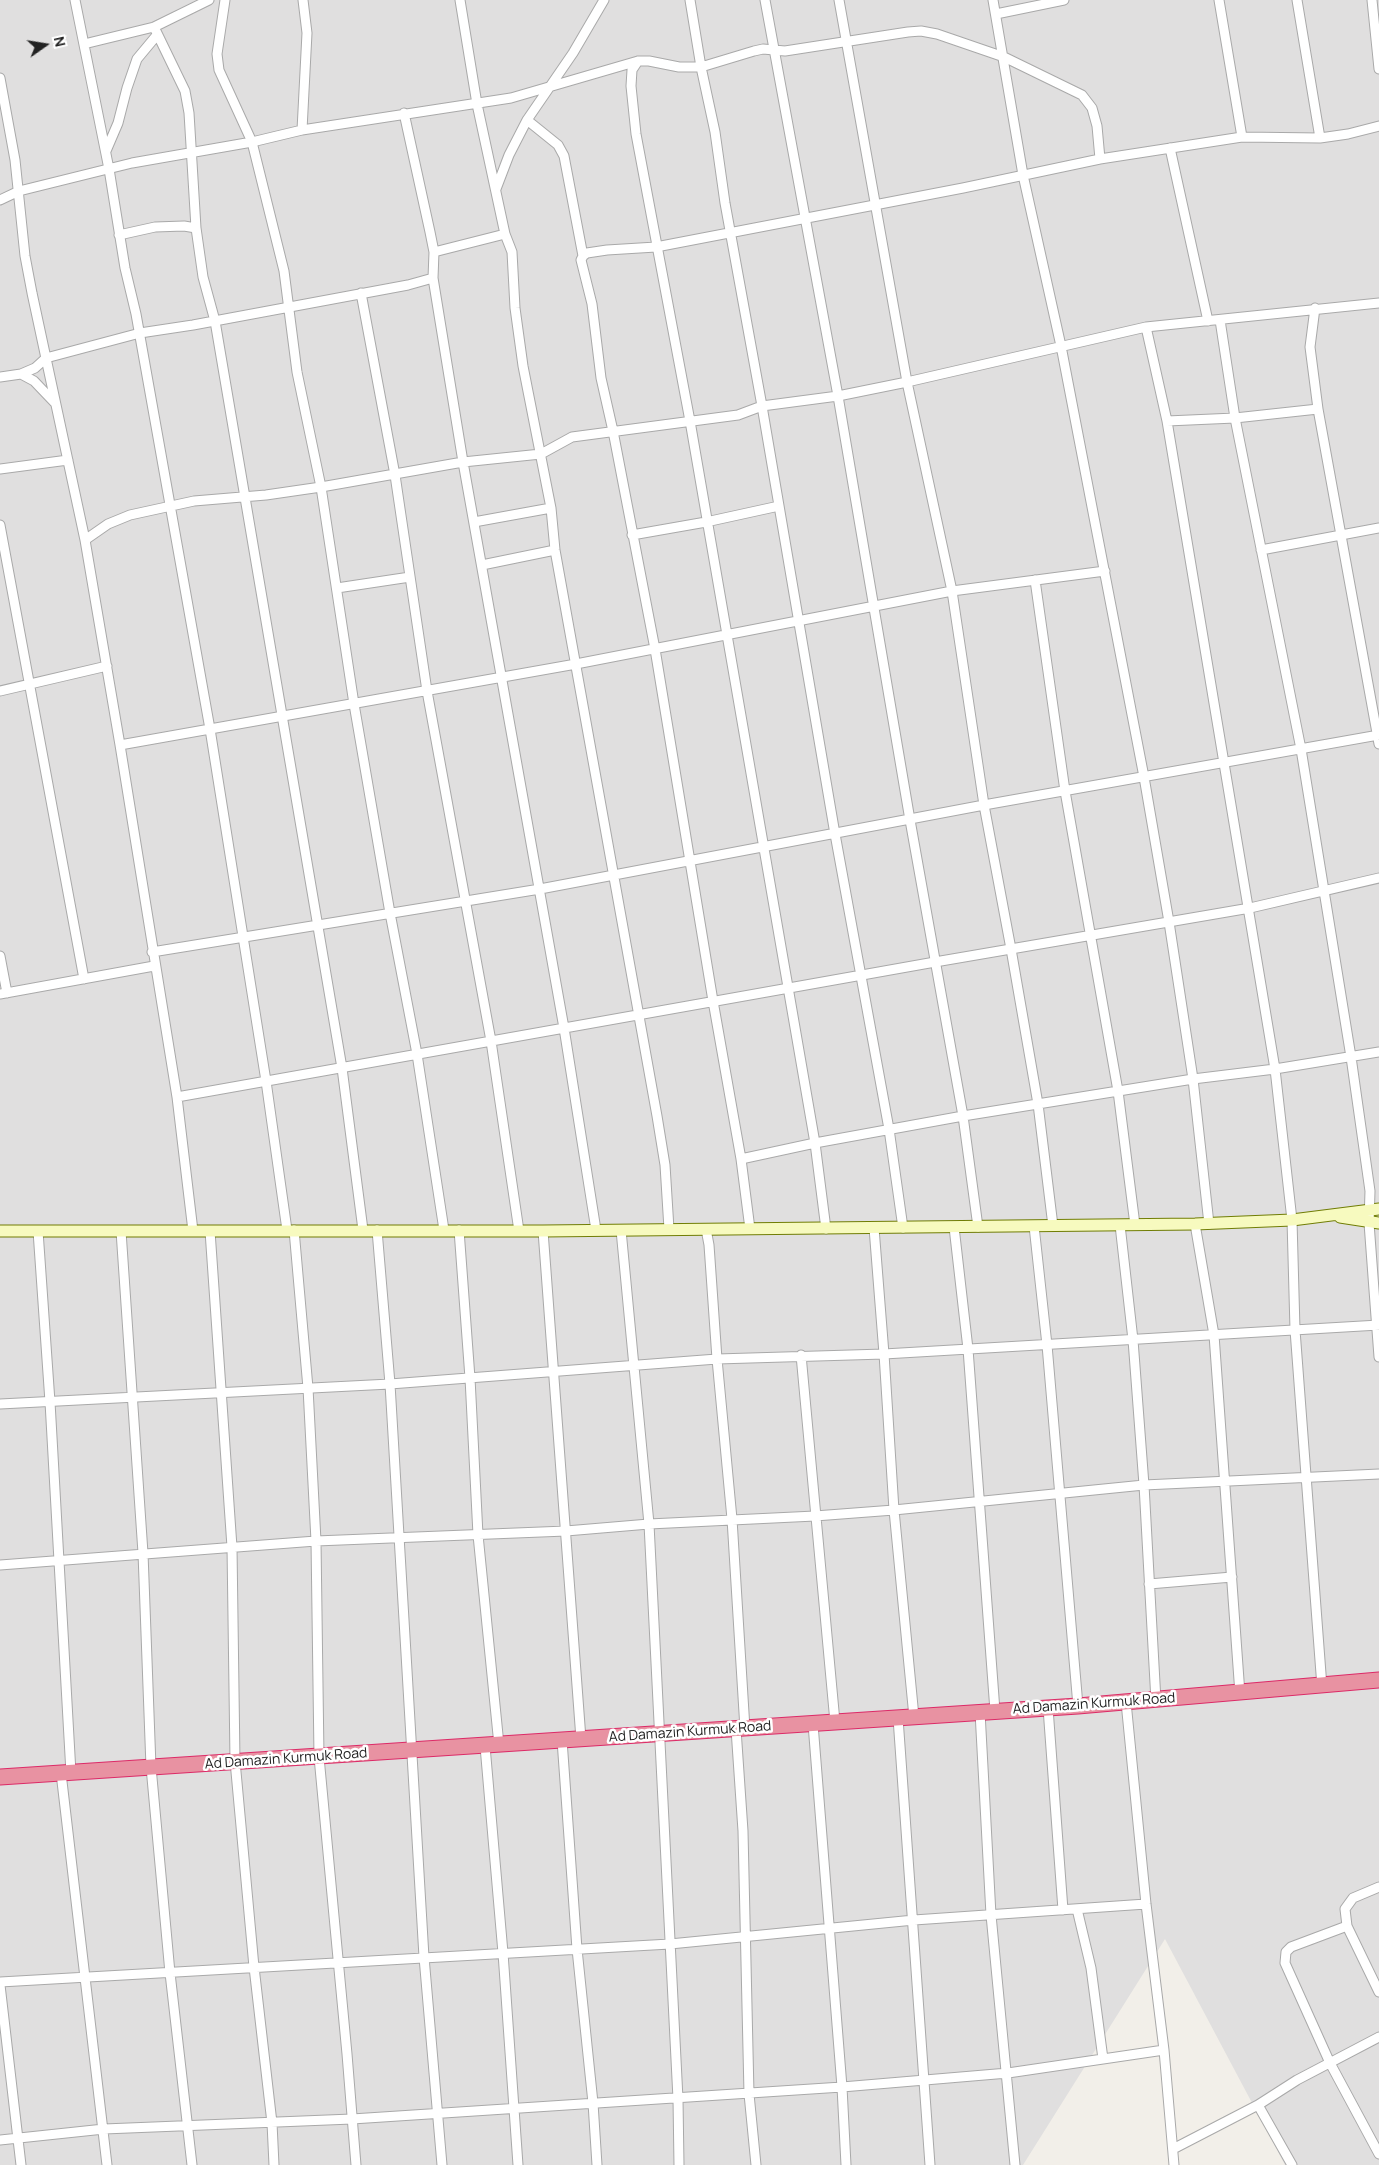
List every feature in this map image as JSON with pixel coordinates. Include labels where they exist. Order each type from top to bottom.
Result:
[{"type":"highway","name":"Ad Damazin Kurmuk Road","points":[[0,1778],[1078,1706],[1322,1687],[1379,1680]]},
{"type":"street","points":[[75,0],[140,333],[210,730],[242,937],[291,1230],[308,1388],[316,1542],[319,1757],[356,2165]]},
{"type":"street","points":[[84,44],[155,31],[209,0]]},
{"type":"street","points":[[225,0],[217,54],[219,70],[252,142],[277,238],[289,307],[297,372],[321,487],[354,704],[390,913],[417,1054],[444,1230]]},
{"type":"street","points":[[302,130],[307,33],[303,0]]},
{"type":"street","points":[[460,0],[477,104],[505,234],[512,252],[515,308],[519,337],[551,508],[555,550],[612,875],[665,1165],[669,1229]]},
{"type":"street","points":[[496,189],[509,155],[527,120],[573,53],[604,0]]},
{"type":"street","points":[[690,0],[701,67],[715,132],[730,232],[780,506],[835,834],[889,1129],[903,1228]]},
{"type":"street","points":[[765,0],[838,396],[910,820],[963,1116],[978,1227]]},
{"type":"street","points":[[839,0],[877,204],[907,382],[952,591],[984,805],[1012,949],[1038,1104],[1053,1226]]},
{"type":"street","points":[[993,0],[1023,175],[1061,346],[1144,777],[1193,1078],[1209,1224]]},
{"type":"street","points":[[996,14],[1064,0]]},
{"type":"street","points":[[1219,0],[1242,137]]},
{"type":"street","points":[[1297,0],[1320,138]]},
{"type":"street","points":[[1372,0],[1379,69]]},
{"type":"street","points":[[106,151],[118,123],[126,88],[137,59],[155,31]]},
{"type":"street","points":[[155,31],[185,91],[189,113],[196,228],[204,277],[215,321],[342,1068],[363,1230]]},
{"type":"street","points":[[0,200],[19,191],[109,169],[252,142],[302,130],[404,113],[477,104],[547,89],[600,71],[638,61],[649,60],[679,67],[701,67],[754,50],[785,51],[813,48],[846,40],[922,31],[937,34],[1004,57],[1082,95],[1092,108],[1097,126],[1100,159]]},
{"type":"street","points":[[638,61],[632,70],[631,86],[636,134],[690,421],[815,1143],[826,1229]]},
{"type":"street","points":[[0,78],[15,160],[26,256],[84,540],[107,666],[154,966],[177,1097],[192,1231]]},
{"type":"street","points":[[404,113],[434,252],[434,278],[463,462],[540,889],[596,1230]]},
{"type":"street","points":[[527,120],[558,144],[564,156],[583,256],[581,260],[592,304],[601,378],[655,649],[713,1001],[742,1159],[750,1229]]},
{"type":"street","points":[[583,256],[587,253],[607,250],[656,247],[1100,159],[1242,137],[1320,138],[1348,134],[1379,126]]},
{"type":"street","points":[[1170,148],[1208,321]]},
{"type":"street","points":[[120,236],[155,227],[184,226],[196,228]]},
{"type":"street","points":[[434,252],[505,234]]},
{"type":"street","points":[[0,377],[21,374],[35,368],[46,358],[140,333],[408,285],[434,278]]},
{"type":"street","points":[[361,293],[395,475],[427,691],[491,1041],[519,1231]]},
{"type":"street","points":[[84,540],[108,524],[130,515],[170,506],[321,487],[463,462],[541,454],[572,437],[738,415],[762,406],[838,396],[1146,327],[1379,302]]},
{"type":"street","points":[[152,952],[540,889],[984,805],[1224,762],[1378,738],[1318,409],[1310,348],[1315,308]]},
{"type":"street","points":[[1220,320],[1235,418],[1301,749],[1351,1057],[1374,1209],[1379,1357]]},
{"type":"street","points":[[1146,327],[1166,421],[1250,908],[1275,1068],[1292,1220],[1295,1330],[1322,1687]]},
{"type":"street","points":[[21,374],[43,390],[56,404]]},
{"type":"street","points":[[1166,421],[1235,418],[1318,409]]},
{"type":"street","points":[[0,469],[68,460]]},
{"type":"street","points":[[632,535],[780,506]]},
{"type":"street","points":[[474,522],[551,508]]},
{"type":"street","points":[[0,525],[84,979]]},
{"type":"street","points":[[1261,550],[1379,528]]},
{"type":"street","points":[[482,565],[555,550]]},
{"type":"street","points":[[120,746],[503,678],[874,608],[952,591],[1105,571]]},
{"type":"street","points":[[337,588],[410,577]]},
{"type":"street","points":[[1035,580],[1065,791],[1118,1091],[1135,1225]]},
{"type":"street","points":[[0,691],[107,666]]},
{"type":"street","points":[[177,1097],[860,975],[1250,908],[1379,878]]},
{"type":"street","points":[[0,956],[3,993],[154,966]]},
{"type":"street","points":[[742,1159],[815,1143],[963,1116],[1193,1078],[1379,1052]]},
{"type":"street","points":[[0,1229],[38,1231],[543,1231],[1209,1224],[1336,1216],[1374,1209]]},
{"type":"street","points":[[1336,1216],[1374,1223]]},
{"type":"street","points":[[1195,1224],[1214,1335],[1240,1694]]},
{"type":"street","points":[[1120,1225],[1144,1485],[1156,1700]]},
{"type":"street","points":[[1034,1226],[1061,1494],[1078,1706]]},
{"type":"street","points":[[954,1227],[968,1349],[978,1501],[988,1712],[991,1915],[1008,2073],[1015,2165]]},
{"type":"street","points":[[874,1228],[894,1510],[914,1716]]},
{"type":"street","points":[[706,1229],[709,1245],[717,1359],[732,1519],[741,1729],[749,2094],[756,2165]]},
{"type":"street","points":[[210,1230],[232,1547],[235,1761],[254,1967],[272,2123],[274,2165]]},
{"type":"street","points":[[376,1230],[390,1384],[424,1957],[439,2112],[442,2165]]},
{"type":"street","points":[[458,1230],[470,1378],[478,1535],[518,2165]]},
{"type":"street","points":[[621,1230],[649,1524],[661,1734],[678,2099],[679,2165]]},
{"type":"street","points":[[38,1231],[50,1402],[66,1773],[107,2165]]},
{"type":"street","points":[[121,1231],[134,1398],[143,1553],[151,1767],[170,1973],[192,2165]]},
{"type":"street","points":[[543,1231],[581,1739]]},
{"type":"street","points":[[0,1404],[390,1384],[717,1359],[884,1354],[1377,1326]]},
{"type":"street","points":[[801,1355],[835,1722]]},
{"type":"street","points":[[0,1565],[232,1547],[815,1516],[1144,1485],[1379,1474]]},
{"type":"street","points":[[1149,1584],[1232,1577]]},
{"type":"street","points":[[1126,1702],[1146,1904],[1164,2050],[1174,2165]]},
{"type":"street","points":[[1048,1708],[1063,1910]]},
{"type":"street","points":[[898,1718],[926,2080],[930,2165]]},
{"type":"street","points":[[813,1724],[842,2087],[846,2165]]},
{"type":"street","points":[[562,1740],[597,2165]]},
{"type":"street","points":[[1379,1887],[1353,1898],[1345,1909],[1347,1926],[1379,1992]]},
{"type":"street","points":[[21,2165],[0,1984],[86,1977],[670,1944],[914,1920],[1146,1904]]},
{"type":"street","points":[[1078,1909],[1091,1968],[1103,2059]]},
{"type":"street","points":[[1347,1926],[1291,1947],[1286,1952],[1285,1963],[1330,2063],[1379,2154]]},
{"type":"street","points":[[1173,2149],[1258,2105],[1297,2080],[1379,2037]]},
{"type":"street","points":[[0,2140],[104,2129],[352,2119],[842,2087],[1008,2073],[1164,2050]]},
{"type":"street","points":[[1258,2105],[1292,2165]]},
{"type":"shaded area","points":[[0,0],[1379,0],[1379,2165],[1285,2165],[1165,1939],[1023,2165],[0,2165]]}]
